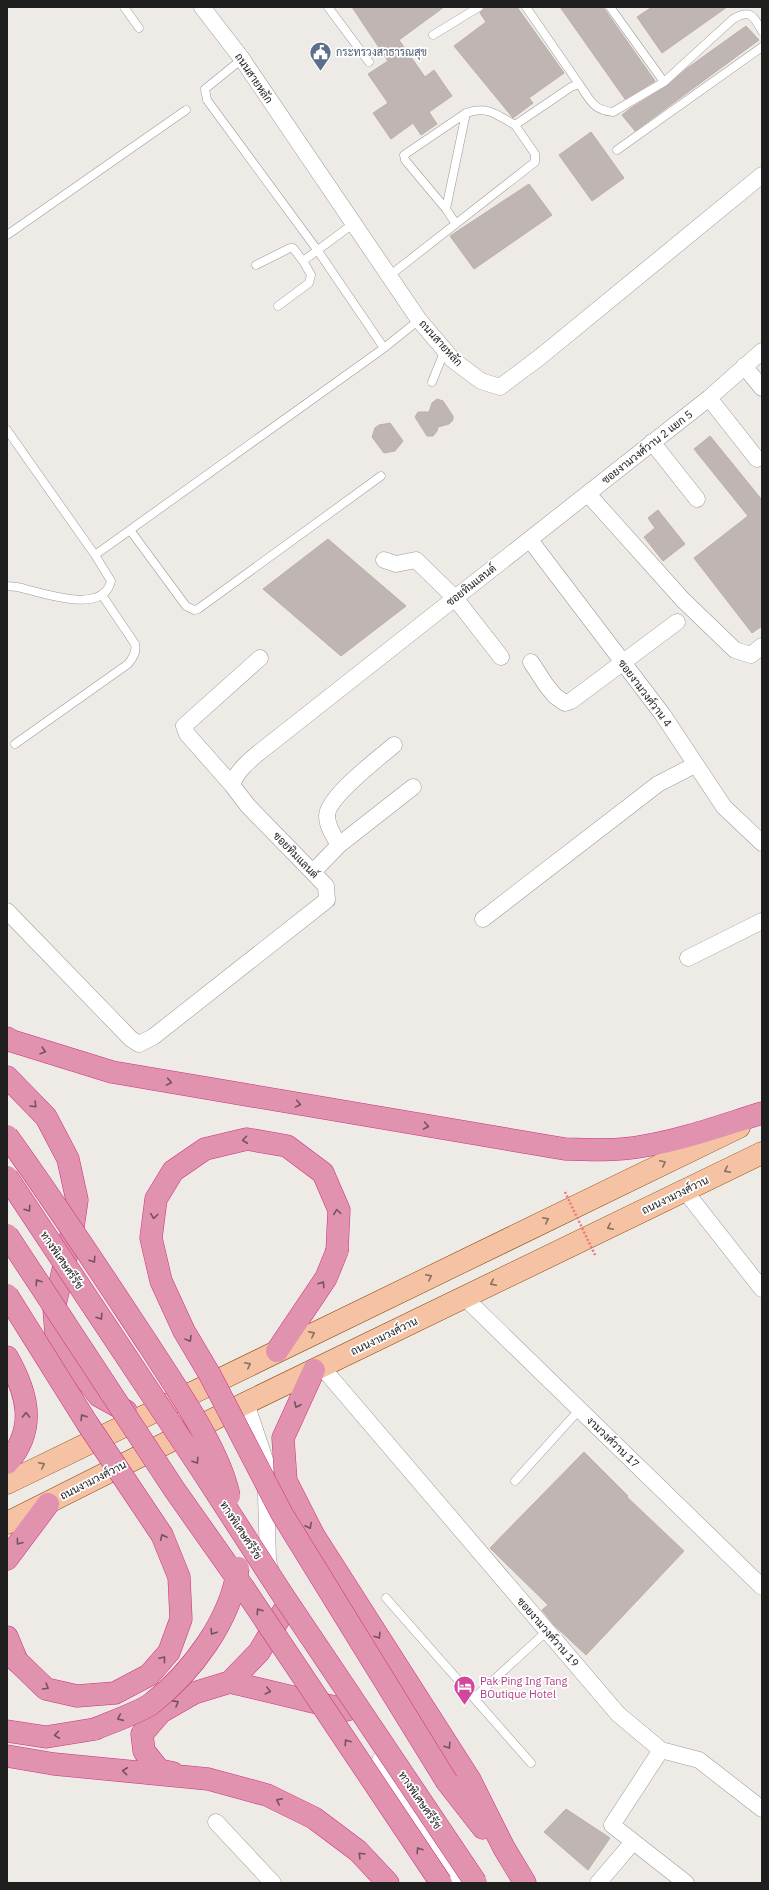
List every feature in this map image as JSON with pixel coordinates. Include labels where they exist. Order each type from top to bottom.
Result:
[{"type":"highway","points":[[7,1038],[12,1041],[112,1072],[565,1149],[605,1150],[643,1146],[682,1138],[762,1113]]},
{"type":"highway","points":[[7,1077],[46,1117],[68,1159],[77,1200],[73,1227],[54,1309],[56,1334],[74,1364],[99,1396],[139,1418]]},
{"type":"highway","points":[[7,1136],[42,1184],[123,1306],[170,1378],[210,1445],[227,1487],[240,1550],[236,1584],[224,1616],[194,1662],[150,1705],[95,1729],[46,1736],[7,1731]]},
{"type":"highway","points":[[277,1351],[326,1278],[337,1251],[339,1210],[323,1173],[287,1146],[247,1138],[205,1149],[173,1172],[156,1199],[151,1238],[161,1281],[184,1331],[213,1382],[282,1514],[447,1782],[500,1847],[525,1883]]},
{"type":"highway","name":"ทางพิเศษศรีรัช","points":[[7,1177],[206,1475],[282,1594],[476,1883]]},
{"type":"highway","points":[[7,1235],[174,1489],[243,1586],[441,1883]]},
{"type":"highway","points":[[7,1295],[87,1423],[162,1535],[178,1576],[181,1619],[169,1652],[149,1675],[115,1693],[77,1696],[46,1689],[17,1661],[7,1637]]},
{"type":"highway","points":[[7,1357],[23,1391],[27,1416],[24,1438],[14,1455],[7,1463]]},
{"type":"highway","points":[[318,1368],[283,1438],[286,1481],[314,1536],[470,1780],[500,1847],[510,1874],[509,1883]]},
{"type":"highway","points":[[7,1559],[48,1504]]},
{"type":"highway","points":[[283,1612],[259,1652],[230,1682],[194,1693],[161,1712],[142,1734],[144,1751],[159,1770],[208,1779],[267,1795],[314,1818],[358,1851],[388,1883]]},
{"type":"highway","points":[[230,1682],[347,1710]]},
{"type":"highway","points":[[7,1756],[54,1764],[208,1779]]},
{"type":"main road","points":[[7,1482],[762,1116]]},
{"type":"main road","name":"ถนนงามวงศ์วาน","points":[[7,1523],[48,1504],[246,1403],[464,1297],[685,1190],[760,1158]]},
{"type":"street","name":"ถนนสายหลัก","points":[[202,7],[242,59],[419,320],[453,360],[481,381],[500,387],[546,352],[762,175]]},
{"type":"street","name":"ซอยงามวงศ์วาน 2 แยก 5","points":[[530,540],[709,398],[762,351]]},
{"type":"street","points":[[744,366],[762,388]]},
{"type":"street","points":[[709,398],[757,459]]},
{"type":"street","points":[[652,442],[697,499]]},
{"type":"street","points":[[588,494],[683,600],[734,650],[751,655],[762,646]]},
{"type":"street","name":"ซอยทิมแลนด์","points":[[7,911],[131,1039],[139,1044],[153,1037],[327,900],[326,886],[248,806],[232,785],[237,775],[246,764],[261,751],[530,540]]},
{"type":"street","name":"ซอยงามวงศ์วาน 4","points":[[530,540],[663,715],[724,807],[762,843]]},
{"type":"street","points":[[384,560],[396,564],[416,560],[455,598],[501,657]]},
{"type":"street","points":[[531,662],[546,685],[555,696],[564,703],[575,699],[622,662],[677,622]]},
{"type":"street","points":[[232,785],[187,734],[184,726],[260,658]]},
{"type":"street","points":[[339,845],[328,824],[328,808],[338,794],[394,745]]},
{"type":"street","points":[[483,919],[658,784],[695,765]]},
{"type":"street","points":[[313,872],[339,845],[413,787]]},
{"type":"street","points":[[688,958],[762,921]]},
{"type":"street","points":[[685,1190],[762,1289]]},
{"type":"street","name":"งามวงศ์วาน 17","points":[[464,1297],[762,1587]]},
{"type":"street","name":"ซอยงามวงศ์วาน 19","points":[[318,1368],[618,1714],[662,1750]]},
{"type":"street","points":[[246,1403],[264,1460],[268,1560],[283,1612],[461,1883]]},
{"type":"street","points":[[686,1883],[612,1827],[612,1822],[662,1750],[699,1760],[762,1809]]},
{"type":"street","points":[[216,1822],[273,1883]]},
{"type":"street","points":[[598,1883],[633,1842]]},
{"type":"lane","points":[[124,7],[139,28]]},
{"type":"lane","points":[[328,7],[369,62]]},
{"type":"lane","points":[[433,35],[479,7]]},
{"type":"lane","points":[[526,7],[595,107],[604,111],[613,112],[664,82],[733,19],[743,13],[748,13],[752,16],[762,31]]},
{"type":"lane","points":[[610,7],[664,82]]},
{"type":"lane","points":[[617,150],[762,47]]},
{"type":"lane","points":[[242,59],[205,89],[207,100],[318,250],[384,348]]},
{"type":"lane","points":[[515,125],[571,87],[579,84]]},
{"type":"lane","points":[[389,276],[456,224],[535,162],[535,154],[515,125],[490,111],[482,109],[466,113],[404,155],[405,160],[446,209],[456,224]]},
{"type":"lane","points":[[7,235],[186,110]]},
{"type":"lane","points":[[446,209],[466,113]]},
{"type":"lane","points":[[303,261],[353,224]]},
{"type":"lane","points":[[256,265],[290,248],[293,248],[311,275],[309,283],[278,306]]},
{"type":"lane","points":[[95,555],[384,348],[419,320]]},
{"type":"lane","points":[[432,382],[445,350]]},
{"type":"lane","points":[[7,430],[111,580],[109,588],[102,595],[92,599],[79,600],[17,586],[7,586]]},
{"type":"lane","points":[[130,530],[186,606],[194,610],[198,609],[381,476]]},
{"type":"lane","points":[[15,744],[128,664],[132,659],[135,652],[135,644],[102,595]]},
{"type":"lane","points":[[515,1481],[580,1410]]},
{"type":"lane","points":[[386,1598],[531,1763]]},
{"type":"lane","points":[[474,1697],[547,1631]]},
{"type":"path","points":[[565,1192],[595,1255]]},
{"type":"building","points":[[352,7],[444,7],[399,40],[425,77],[434,70],[452,96],[429,112],[437,124],[421,135],[413,123],[391,139],[373,113],[388,103],[368,74],[388,61]]},
{"type":"building","points":[[484,7],[517,7],[564,73],[529,98],[533,103],[513,118],[454,46],[486,22],[480,13]]},
{"type":"building","points":[[560,7],[603,7],[655,81],[625,99]]},
{"type":"building","points":[[652,7],[727,7],[662,53],[637,17]]},
{"type":"building","points":[[746,26],[759,40],[635,131],[622,115],[667,86],[686,69]]},
{"type":"building","points":[[591,132],[624,178],[592,201],[559,155]]},
{"type":"building","points":[[529,184],[552,215],[474,269],[450,236]]},
{"type":"building","points":[[437,399],[443,401],[453,416],[453,420],[449,424],[438,427],[433,436],[427,436],[415,417],[418,412],[429,412],[432,403]]},
{"type":"building","points":[[390,423],[403,441],[395,451],[384,453],[372,437],[375,428],[379,425]]},
{"type":"building","points":[[710,436],[762,500],[762,626],[752,633],[694,558],[748,516],[694,449]]},
{"type":"building","points":[[658,510],[685,544],[663,561],[644,537],[655,528],[648,518]]},
{"type":"building","points":[[328,539],[406,606],[341,656],[263,589]]},
{"type":"building","points":[[584,1452],[628,1496],[627,1497],[684,1551],[586,1655],[554,1625],[542,1610],[548,1605],[490,1548]]},
{"type":"building","points":[[566,1809],[610,1838],[588,1870],[544,1832]]},
{"type":"place","name":"กระทรวงสาธารณสุข","points":[[321,72]]},
{"type":"place","name":"Pak Ping Ing Tang BOutique Hotel","points":[[464,1706]]}]
